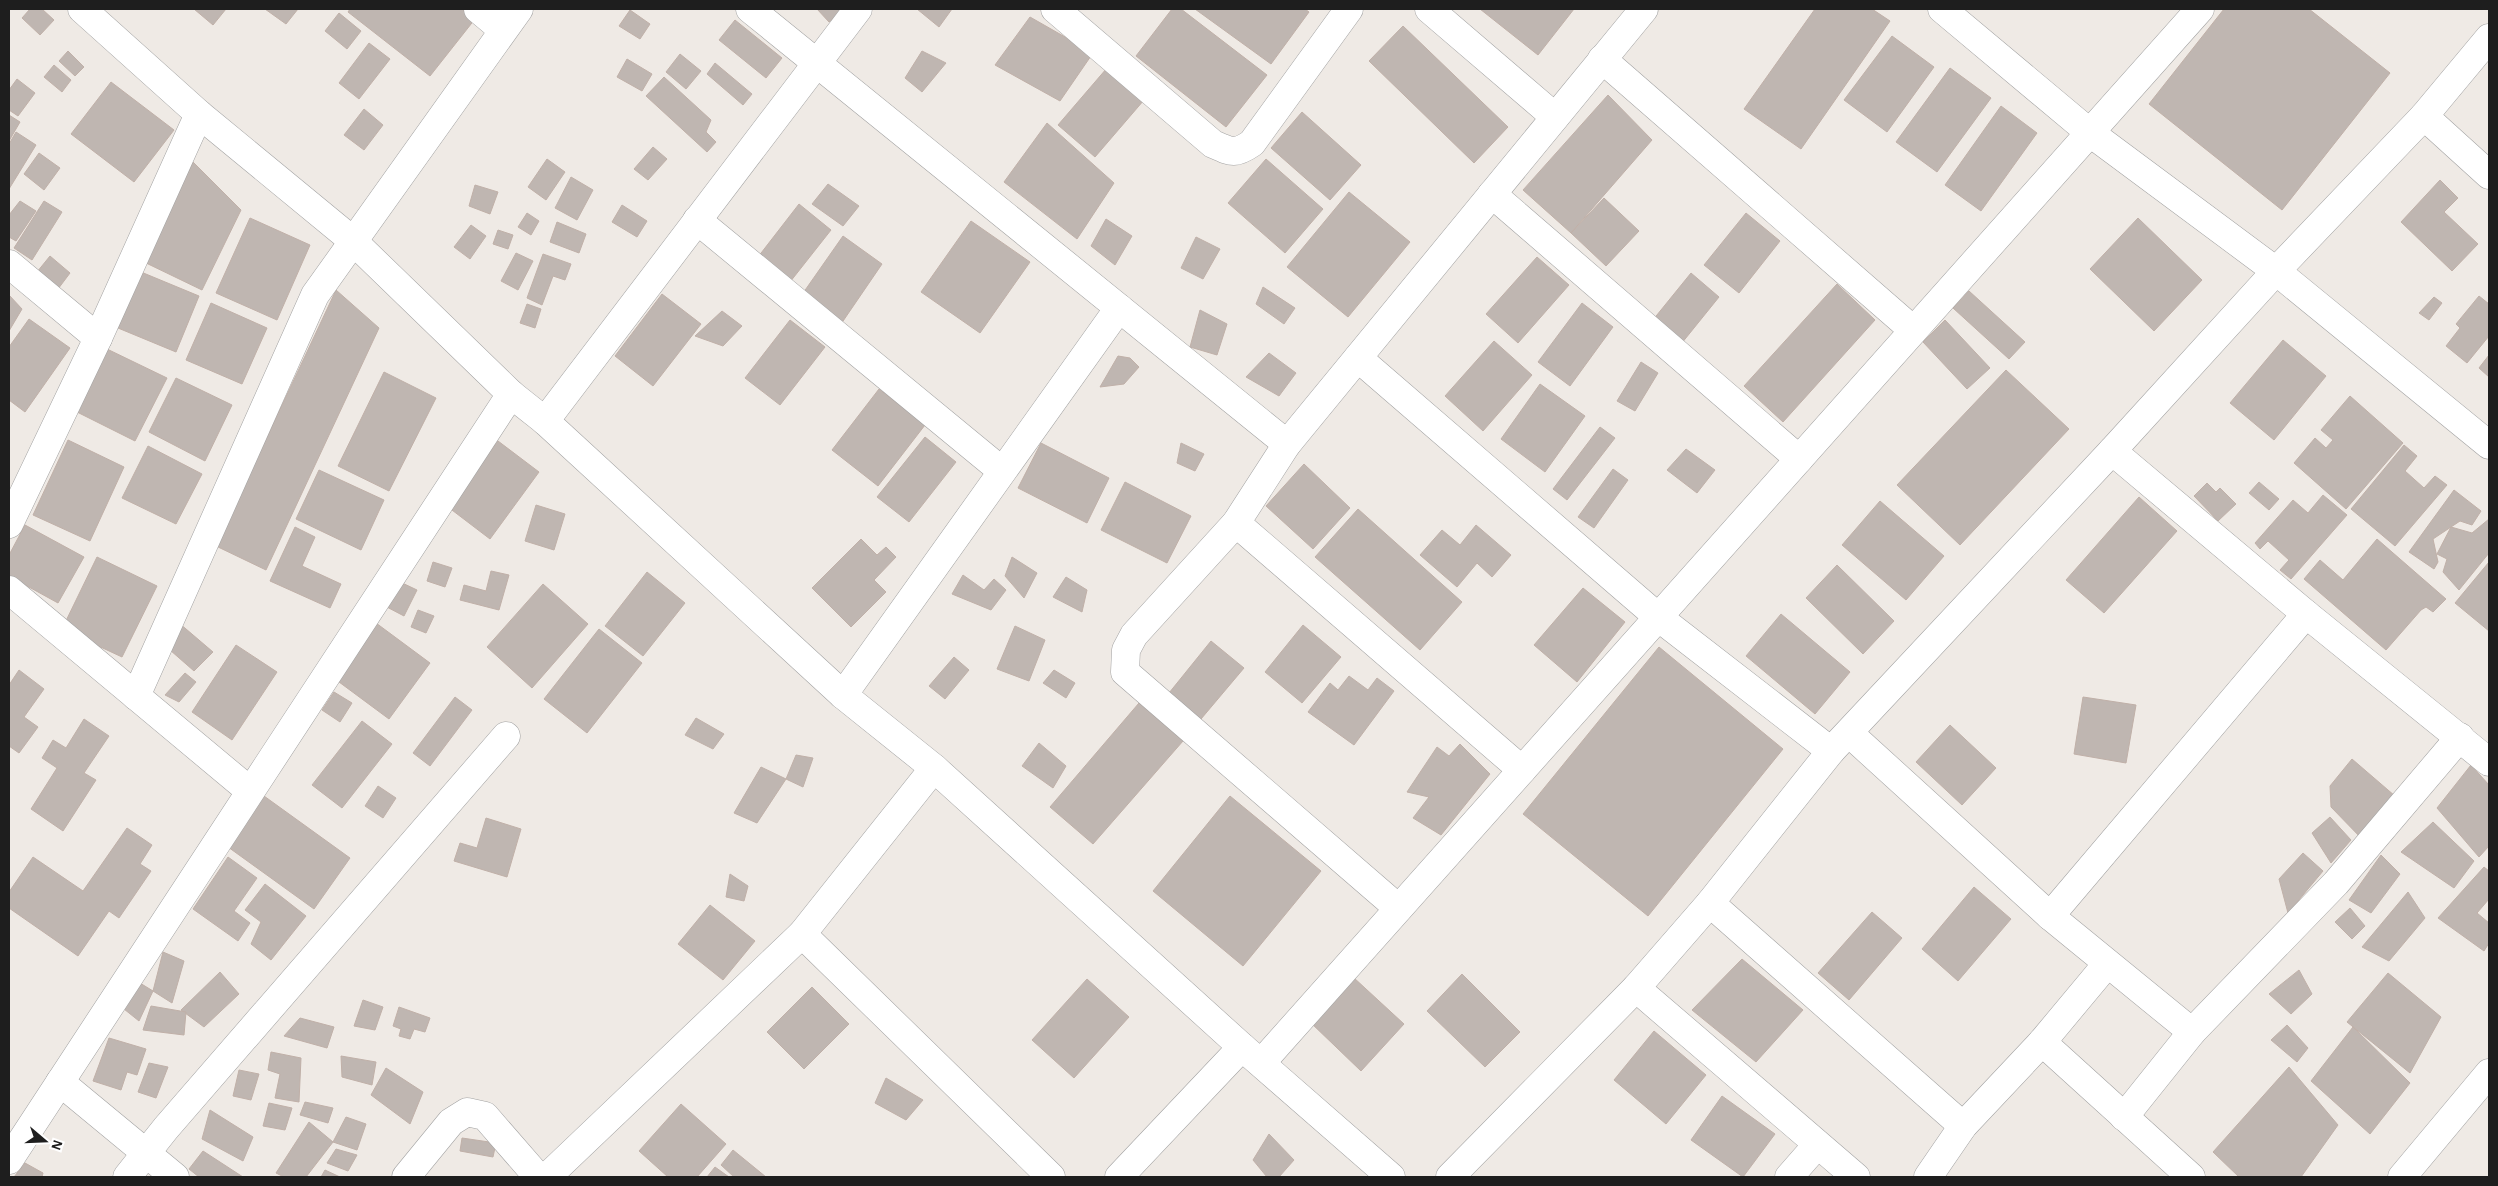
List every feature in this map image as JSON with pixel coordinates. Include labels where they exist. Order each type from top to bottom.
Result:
[{"type":"street","points":[[82,9],[199,114],[352,240],[511,394],[545,421],[844,695],[934,768],[1391,1177]]},
{"type":"street","points":[[136,696],[315,295],[352,240],[511,20],[478,9]]},
{"type":"street","points":[[750,9],[1287,444]]},
{"type":"street","points":[[545,421],[858,9]]},
{"type":"street","points":[[1055,9],[1213,144],[1229,151],[1240,151],[1252,142],[1338,13]]},
{"type":"street","points":[[1428,9],[1555,117]]},
{"type":"street","points":[[1398,908],[1125,672],[1126,650],[1134,635],[1236,523],[1287,444],[1644,9]]},
{"type":"street","points":[[1942,9],[2089,132],[2276,270],[2489,445]]},
{"type":"street","points":[[1119,1177],[1252,1054],[1398,908],[2200,9]]},
{"type":"street","points":[[1450,1177],[1636,988],[1710,903],[1840,742],[2112,451],[2276,270],[2424,116],[2489,38]]},
{"type":"street","points":[[1602,59],[1913,330]]},
{"type":"street","points":[[9,524],[98,338],[199,114]]},
{"type":"street","points":[[2424,116],[2489,175]]},
{"type":"street","points":[[1492,194],[1799,459]]},
{"type":"street","points":[[697,220],[1002,470]]},
{"type":"street","points":[[9,264],[98,338]]},
{"type":"street","points":[[844,695],[1002,470],[1119,308]]},
{"type":"street","points":[[1358,358],[1658,617],[1840,742],[2107,964],[2192,1032]]},
{"type":"street","points":[[9,1160],[511,394]]},
{"type":"street","points":[[2112,451],[2306,614],[2489,762]]},
{"type":"street","points":[[1236,523],[1522,770]]},
{"type":"street","points":[[9,590],[250,791]]},
{"type":"street","points":[[2050,916],[2306,614]]},
{"type":"street","points":[[127,1177],[506,736]]},
{"type":"street","points":[[2124,1116],[2192,1032],[2336,883],[2460,737]]},
{"type":"street","points":[[547,1177],[802,934],[934,768]]},
{"type":"street","points":[[1710,903],[1963,1126]]},
{"type":"street","points":[[802,934],[1051,1177]]},
{"type":"street","points":[[1928,1177],[1963,1126],[2042,1042],[2107,964]]},
{"type":"street","points":[[1636,988],[1856,1177]]},
{"type":"street","points":[[2042,1042],[2190,1177]]},
{"type":"street","points":[[2402,1177],[2489,1073]]},
{"type":"street","points":[[60,1082],[175,1177]]},
{"type":"street","points":[[406,1177],[451,1122],[467,1112],[485,1116],[538,1177]]},
{"type":"street","points":[[1789,1177],[1817,1145]]},
{"type":"building","points":[[30,9],[42,9],[54,20],[40,35],[22,18]]},
{"type":"building","points":[[194,9],[226,9],[213,25]]},
{"type":"building","points":[[265,9],[298,9],[286,24]]},
{"type":"building","points":[[350,9],[462,9],[475,19],[430,76],[348,12]]},
{"type":"building","points":[[817,9],[844,9],[829,22]]},
{"type":"building","points":[[917,9],[952,9],[939,27]]},
{"type":"building","points":[[1172,9],[1181,9],[1267,75],[1226,127],[1136,56]]},
{"type":"building","points":[[1195,9],[1305,9],[1309,12],[1271,64]]},
{"type":"building","points":[[1480,9],[1574,9],[1538,55]]},
{"type":"building","points":[[1815,9],[1872,9],[1890,21],[1801,149],[1744,109]]},
{"type":"building","points":[[2224,9],[2309,9],[2390,73],[2282,210],[2149,104]]},
{"type":"building","points":[[630,10],[650,24],[640,39],[619,26]]},
{"type":"building","points":[[339,13],[361,31],[347,49],[325,31]]},
{"type":"building","points":[[1030,17],[1093,53],[1060,101],[995,65]]},
{"type":"building","points":[[735,20],[782,58],[766,78],[719,40]]},
{"type":"building","points":[[1403,26],[1508,127],[1474,163],[1369,61]]},
{"type":"building","points":[[1892,36],[1934,67],[1887,132],[1844,100]]},
{"type":"building","points":[[369,43],[390,59],[359,99],[339,83]]},
{"type":"building","points":[[68,51],[84,67],[75,76],[59,61]]},
{"type":"building","points":[[922,51],[946,63],[922,92],[905,78]]},
{"type":"building","points":[[680,54],[701,71],[686,89],[666,72]]},
{"type":"building","points":[[627,59],[652,74],[642,91],[617,77]]},
{"type":"building","points":[[715,63],[752,94],[743,105],[707,74]]},
{"type":"building","points":[[54,65],[71,80],[62,92],[44,77]]},
{"type":"building","points":[[1107,68],[1144,100],[1095,157],[1058,125]]},
{"type":"building","points":[[1950,68],[1991,98],[1937,172],[1896,142]]},
{"type":"building","points":[[664,77],[711,120],[706,132],[716,142],[707,152],[646,96]]},
{"type":"building","points":[[17,79],[35,93],[18,116],[9,110],[9,90]]},
{"type":"building","points":[[111,82],[174,130],[134,182],[71,134]]},
{"type":"building","points":[[1608,95],[1652,140],[1571,233],[1523,190]]},
{"type":"building","points":[[2001,106],[2037,133],[1981,211],[1945,185]]},
{"type":"building","points":[[364,109],[383,125],[364,150],[344,135]]},
{"type":"building","points":[[1302,112],[1361,165],[1330,200],[1271,148]]},
{"type":"building","points":[[9,115],[20,122],[9,141]]},
{"type":"building","points":[[1047,123],[1114,183],[1077,239],[1004,182]]},
{"type":"building","points":[[16,132],[36,145],[9,189],[9,144]]},
{"type":"building","points":[[653,147],[667,159],[648,180],[634,169]]},
{"type":"building","points":[[39,153],[60,168],[44,190],[24,174]]},
{"type":"building","points":[[547,159],[565,172],[546,200],[528,187]]},
{"type":"building","points":[[1266,159],[1323,209],[1285,253],[1228,203]]},
{"type":"building","points":[[193,162],[241,210],[202,290],[144,262]]},
{"type":"building","points":[[571,177],[593,190],[577,220],[555,208]]},
{"type":"building","points":[[2440,180],[2458,198],[2444,212],[2478,244],[2452,271],[2401,222]]},
{"type":"building","points":[[828,184],[859,206],[843,226],[812,204]]},
{"type":"building","points":[[475,185],[498,192],[490,214],[469,206]]},
{"type":"building","points":[[1349,192],[1410,242],[1348,317],[1287,267]]},
{"type":"building","points":[[1604,198],[1639,231],[1606,266],[1571,233]]},
{"type":"building","points":[[20,201],[36,211],[16,241],[9,237],[9,215]]},
{"type":"building","points":[[44,201],[62,212],[32,260],[14,248]]},
{"type":"building","points":[[799,204],[831,230],[790,282],[758,257]]},
{"type":"building","points":[[622,205],[647,221],[637,237],[612,222]]},
{"type":"building","points":[[527,213],[539,221],[531,235],[518,227]]},
{"type":"building","points":[[1746,213],[1780,241],[1739,293],[1704,265]]},
{"type":"building","points":[[250,218],[310,245],[277,320],[216,293]]},
{"type":"building","points":[[2138,218],[2202,280],[2154,331],[2090,269]]},
{"type":"building","points":[[1106,219],[1132,236],[1115,265],[1091,246]]},
{"type":"building","points":[[971,221],[1030,262],[980,333],[921,292]]},
{"type":"building","points":[[557,222],[586,234],[579,253],[550,242]]},
{"type":"building","points":[[471,225],[486,236],[470,259],[454,247]]},
{"type":"building","points":[[498,230],[513,235],[508,249],[493,244]]},
{"type":"building","points":[[843,236],[882,264],[841,324],[801,296]]},
{"type":"building","points":[[1196,237],[1220,249],[1203,279],[1181,268]]},
{"type":"building","points":[[516,253],[533,261],[518,290],[501,281]]},
{"type":"building","points":[[543,254],[571,264],[565,280],[553,276],[542,305],[527,298]]},
{"type":"building","points":[[50,256],[70,273],[58,289],[37,272]]},
{"type":"building","points":[[1537,257],[1569,285],[1518,343],[1486,314]]},
{"type":"building","points":[[141,272],[199,296],[176,352],[118,328]]},
{"type":"building","points":[[1691,273],[1719,297],[1677,349],[1648,326]]},
{"type":"building","points":[[1837,284],[1875,320],[1783,422],[1744,386]]},
{"type":"building","points":[[1263,287],[1295,308],[1284,324],[1256,304]]},
{"type":"building","points":[[336,290],[379,328],[266,570],[216,546]]},
{"type":"building","points":[[1969,291],[2025,342],[2009,359],[1953,308]]},
{"type":"building","points":[[662,294],[701,324],[653,386],[615,356]]},
{"type":"building","points":[[9,295],[22,309],[9,331]]},
{"type":"building","points":[[2479,296],[2489,304],[2489,336],[2467,363],[2446,346],[2460,328],[2456,324]]},
{"type":"building","points":[[2434,297],[2442,303],[2429,320],[2419,313]]},
{"type":"building","points":[[211,303],[267,328],[242,384],[186,360]]},
{"type":"building","points":[[1582,303],[1613,327],[1570,386],[1538,362]]},
{"type":"building","points":[[527,304],[541,309],[535,328],[520,323]]},
{"type":"building","points":[[1200,310],[1227,324],[1217,355],[1190,347]]},
{"type":"building","points":[[722,311],[742,326],[723,346],[695,336]]},
{"type":"building","points":[[29,319],[70,348],[25,412],[9,400],[9,347]]},
{"type":"building","points":[[790,320],[825,347],[780,405],[745,378]]},
{"type":"building","points":[[1945,320],[1990,368],[1967,389],[1923,342]]},
{"type":"building","points":[[2283,340],[2326,376],[2274,440],[2230,403]]},
{"type":"building","points":[[1494,341],[1532,375],[1483,431],[1445,396]]},
{"type":"building","points":[[107,349],[167,378],[135,441],[77,412]]},
{"type":"building","points":[[1269,353],[1296,373],[1279,396],[1246,377]]},
{"type":"building","points":[[2489,355],[2489,377],[2479,368]]},
{"type":"building","points":[[1118,356],[1130,358],[1139,367],[1124,384],[1100,387]]},
{"type":"building","points":[[1641,362],[1658,373],[1635,411],[1617,401]]},
{"type":"building","points":[[2006,370],[2069,429],[1960,545],[1897,485]]},
{"type":"building","points":[[384,372],[436,398],[389,491],[338,466]]},
{"type":"building","points":[[176,378],[232,405],[205,461],[149,432]]},
{"type":"building","points":[[1540,384],[1585,416],[1545,472],[1501,439]]},
{"type":"building","points":[[879,389],[925,425],[878,486],[832,450]]},
{"type":"building","points":[[2350,396],[2403,443],[2346,509],[2294,463],[2315,438],[2326,448],[2333,440],[2321,430]]},
{"type":"building","points":[[1600,427],[1615,438],[1567,500],[1553,489]]},
{"type":"building","points":[[925,437],[956,462],[909,522],[877,497]]},
{"type":"building","points":[[68,440],[124,467],[90,541],[33,515]]},
{"type":"building","points":[[498,441],[539,472],[490,539],[448,507]]},
{"type":"building","points":[[1041,443],[1109,478],[1087,523],[1018,488]]},
{"type":"building","points":[[1181,443],[1204,454],[1195,471],[1177,463]]},
{"type":"building","points":[[2404,445],[2417,456],[2405,471],[2424,488],[2435,476],[2447,485],[2395,546],[2351,509]]},
{"type":"building","points":[[148,446],[202,474],[176,524],[122,498]]},
{"type":"building","points":[[1686,449],[1715,470],[1697,493],[1667,470]]},
{"type":"building","points":[[1304,464],[1350,508],[1313,549],[1266,506]]},
{"type":"building","points":[[1613,469],[1628,480],[1594,528],[1578,517]]},
{"type":"building","points":[[319,470],[384,500],[361,550],[296,519]]},
{"type":"building","points":[[1125,482],[1191,516],[1167,563],[1101,530]]},
{"type":"building","points":[[2259,482],[2279,499],[2269,510],[2249,493]]},
{"type":"building","points":[[2207,483],[2216,492],[2220,488],[2236,504],[2218,521],[2194,496]]},
{"type":"building","points":[[2454,490],[2481,511],[2472,525],[2460,521],[2433,539],[2438,562],[2434,569],[2409,552]]},
{"type":"building","points":[[2323,495],[2347,515],[2291,579],[2280,570],[2289,560],[2268,541],[2260,549],[2255,543],[2293,500],[2308,513]]},
{"type":"building","points":[[2139,497],[2177,531],[2104,613],[2066,580]]},
{"type":"building","points":[[1880,501],[1944,556],[1906,600],[1842,545]]},
{"type":"building","points":[[536,505],[565,514],[554,550],[525,541]]},
{"type":"building","points":[[1358,509],[1462,602],[1420,650],[1315,557]]},
{"type":"building","points":[[2489,519],[2489,553],[2459,590],[2443,572],[2447,559],[2437,554],[2451,527],[2472,533]]},
{"type":"building","points":[[25,525],[84,557],[58,603],[9,576],[9,555]]},
{"type":"building","points":[[1476,525],[1511,555],[1492,577],[1477,563],[1457,587],[1420,555],[1442,530],[1460,545]]},
{"type":"building","points":[[295,527],[315,537],[302,566],[341,584],[330,608],[270,581]]},
{"type":"building","points":[[861,539],[877,555],[886,547],[896,557],[874,580],[886,592],[851,627],[812,588]]},
{"type":"building","points":[[2377,539],[2446,599],[2433,612],[2426,607],[2421,610],[2386,650],[2304,579],[2320,560],[2343,580]]},
{"type":"building","points":[[97,557],[157,586],[122,657],[62,629]]},
{"type":"building","points":[[1012,557],[1037,573],[1024,598],[1005,576]]},
{"type":"building","points":[[433,562],[452,568],[445,587],[427,581]]},
{"type":"building","points":[[2489,562],[2489,631],[2455,603]]},
{"type":"building","points":[[1837,565],[1894,621],[1863,654],[1806,598]]},
{"type":"building","points":[[491,571],[509,575],[499,610],[460,600],[464,585],[486,591]]},
{"type":"building","points":[[647,572],[685,603],[643,656],[605,626]]},
{"type":"building","points":[[963,575],[984,590],[994,579],[1006,590],[991,610],[952,594]]},
{"type":"building","points":[[1066,577],[1087,590],[1082,612],[1053,597]]},
{"type":"building","points":[[398,581],[417,590],[404,616],[385,606]]},
{"type":"building","points":[[543,584],[588,624],[532,688],[487,647]]},
{"type":"building","points":[[1583,588],[1625,622],[1577,682],[1534,645]]},
{"type":"building","points":[[418,610],[434,616],[426,633],[411,627]]},
{"type":"building","points":[[1781,614],[1850,672],[1815,714],[1746,656]]},
{"type":"building","points":[[179,623],[213,652],[194,671],[162,643]]},
{"type":"building","points":[[376,623],[430,663],[389,719],[335,679]]},
{"type":"building","points":[[1303,625],[1341,657],[1302,703],[1265,672]]},
{"type":"building","points":[[1015,626],[1045,640],[1029,681],[997,669]]},
{"type":"building","points":[[599,629],[642,663],[587,733],[544,699]]},
{"type":"building","points":[[1211,641],[1244,668],[1201,719],[1169,693]]},
{"type":"building","points":[[236,645],[277,672],[232,740],[192,712]]},
{"type":"building","points":[[1659,647],[1783,749],[1648,916],[1523,814]]},
{"type":"building","points":[[954,657],[969,670],[945,699],[929,686]]},
{"type":"building","points":[[19,670],[44,689],[24,717],[38,727],[19,753],[9,746],[9,685]]},
{"type":"building","points":[[1054,670],[1075,683],[1066,698],[1043,683]]},
{"type":"building","points":[[185,673],[196,682],[179,702],[165,695]]},
{"type":"building","points":[[1349,676],[1368,690],[1377,678],[1394,691],[1354,745],[1308,712],[1330,683],[1338,690]]},
{"type":"building","points":[[334,692],[352,703],[340,722],[322,710]]},
{"type":"building","points":[[455,697],[472,710],[430,766],[413,753]]},
{"type":"building","points":[[2083,697],[2136,705],[2126,763],[2074,754]]},
{"type":"building","points":[[1139,703],[1183,741],[1093,844],[1050,807]]},
{"type":"building","points":[[696,718],[724,734],[713,749],[685,735]]},
{"type":"building","points":[[84,719],[109,736],[84,773],[96,780],[63,831],[31,809],[57,768],[42,758],[53,740],[66,748]]},
{"type":"building","points":[[362,721],[392,744],[342,808],[312,785]]},
{"type":"building","points":[[1950,725],[1996,768],[1962,805],[1916,762]]},
{"type":"building","points":[[1039,743],[1066,766],[1053,788],[1022,766]]},
{"type":"building","points":[[1460,744],[1490,774],[1441,835],[1413,818],[1429,797],[1407,792],[1437,747],[1449,756]]},
{"type":"building","points":[[796,755],[813,758],[803,787],[786,779]]},
{"type":"building","points":[[2352,759],[2395,796],[2364,841],[2331,807],[2330,786]]},
{"type":"building","points":[[2471,765],[2489,785],[2489,846],[2479,857],[2437,808]]},
{"type":"building","points":[[761,767],[786,779],[757,823],[734,813]]},
{"type":"building","points":[[378,786],[396,798],[383,818],[365,806]]},
{"type":"building","points":[[264,796],[350,858],[314,909],[228,847]]},
{"type":"building","points":[[1230,796],[1321,871],[1243,966],[1153,891]]},
{"type":"building","points":[[2330,817],[2351,840],[2331,863],[2312,833]]},
{"type":"building","points":[[486,818],[521,829],[507,877],[454,861],[460,843],[477,848]]},
{"type":"building","points":[[2433,822],[2474,861],[2454,888],[2401,852]]},
{"type":"building","points":[[127,828],[152,845],[140,864],[151,871],[119,918],[109,911],[78,956],[9,908],[9,892],[33,857],[83,891]]},
{"type":"building","points":[[2303,853],[2323,871],[2288,913],[2279,879]]},
{"type":"building","points":[[2381,855],[2400,874],[2371,913],[2349,900]]},
{"type":"building","points":[[228,857],[257,878],[234,911],[250,923],[238,941],[193,909]]},
{"type":"building","points":[[2484,867],[2489,871],[2489,899],[2477,913],[2489,923],[2489,943],[2484,951],[2438,918]]},
{"type":"building","points":[[730,874],[748,886],[744,901],[726,897]]},
{"type":"building","points":[[265,884],[306,916],[271,960],[251,944],[261,922],[245,910]]},
{"type":"building","points":[[1974,887],[2011,919],[1958,981],[1922,949]]},
{"type":"building","points":[[2408,892],[2425,918],[2389,961],[2362,947]]},
{"type":"building","points":[[710,905],[755,941],[723,980],[678,944]]},
{"type":"building","points":[[2350,908],[2365,926],[2352,939],[2335,922]]},
{"type":"building","points":[[1872,912],[1902,938],[1849,1000],[1818,973]]},
{"type":"building","points":[[163,952],[184,961],[172,1003],[153,991]]},
{"type":"building","points":[[1742,959],[1803,1010],[1756,1062],[1692,1010]]},
{"type":"building","points":[[2299,970],[2312,994],[2291,1014],[2269,994]]},
{"type":"building","points":[[220,972],[239,994],[204,1027],[181,1010]]},
{"type":"building","points":[[2388,973],[2441,1017],[2410,1073],[2347,1022]]},
{"type":"building","points":[[1462,974],[1520,1032],[1485,1067],[1427,1011]]},
{"type":"building","points":[[1353,977],[1404,1024],[1361,1071],[1310,1022]]},
{"type":"building","points":[[1087,979],[1129,1017],[1074,1078],[1032,1040]]},
{"type":"building","points":[[135,980],[153,991],[139,1021],[119,1005]]},
{"type":"building","points":[[812,987],[849,1024],[804,1069],[767,1032]]},
{"type":"building","points":[[363,1000],[383,1007],[375,1030],[354,1026]]},
{"type":"building","points":[[151,1006],[186,1012],[184,1035],[143,1030]]},
{"type":"building","points":[[399,1007],[430,1018],[425,1032],[414,1029],[410,1039],[399,1036],[401,1029],[393,1026]]},
{"type":"building","points":[[300,1018],[334,1027],[327,1048],[284,1036]]},
{"type":"building","points":[[2287,1025],[2308,1048],[2297,1062],[2271,1040]]},
{"type":"building","points":[[2353,1027],[2410,1083],[2370,1134],[2311,1081]]},
{"type":"building","points":[[1654,1031],[1706,1075],[1666,1124],[1614,1080]]},
{"type":"building","points":[[109,1038],[146,1049],[137,1075],[127,1072],[121,1090],[93,1081]]},
{"type":"building","points":[[271,1052],[301,1058],[299,1102],[275,1098],[280,1074],[268,1070]]},
{"type":"building","points":[[341,1056],[376,1062],[372,1085],[342,1077]]},
{"type":"building","points":[[149,1063],[168,1067],[156,1098],[138,1092]]},
{"type":"building","points":[[2289,1067],[2338,1125],[2301,1177],[2239,1177],[2213,1152]]},
{"type":"building","points":[[386,1068],[423,1092],[410,1124],[371,1095]]},
{"type":"building","points":[[239,1070],[259,1074],[251,1100],[233,1096]]},
{"type":"building","points":[[886,1078],[923,1100],[906,1120],[875,1103]]},
{"type":"building","points":[[1722,1096],[1775,1134],[1743,1177],[1691,1140]]},
{"type":"building","points":[[305,1102],[333,1108],[328,1123],[300,1115]]},
{"type":"building","points":[[269,1103],[292,1108],[285,1130],[263,1126]]},
{"type":"building","points":[[681,1104],[726,1144],[697,1177],[668,1177],[639,1151]]},
{"type":"building","points":[[210,1110],[253,1137],[243,1161],[202,1139]]},
{"type":"building","points":[[346,1117],[366,1124],[357,1150],[333,1142]]},
{"type":"building","points":[[309,1122],[333,1142],[306,1177],[284,1177],[276,1173]]},
{"type":"building","points":[[1269,1134],[1294,1160],[1279,1177],[1267,1177],[1253,1160]]},
{"type":"building","points":[[462,1138],[496,1143],[493,1157],[460,1151]]},
{"type":"building","points":[[336,1149],[357,1155],[348,1171],[327,1163]]},
{"type":"building","points":[[733,1150],[766,1177],[734,1177],[721,1165]]},
{"type":"building","points":[[203,1151],[243,1177],[199,1177],[189,1169]]},
{"type":"building","points":[[25,1163],[43,1173],[42,1177],[14,1177]]},
{"type":"building","points":[[715,1167],[729,1177],[707,1177]]},
{"type":"building","points":[[325,1170],[340,1177],[321,1177]]}]
